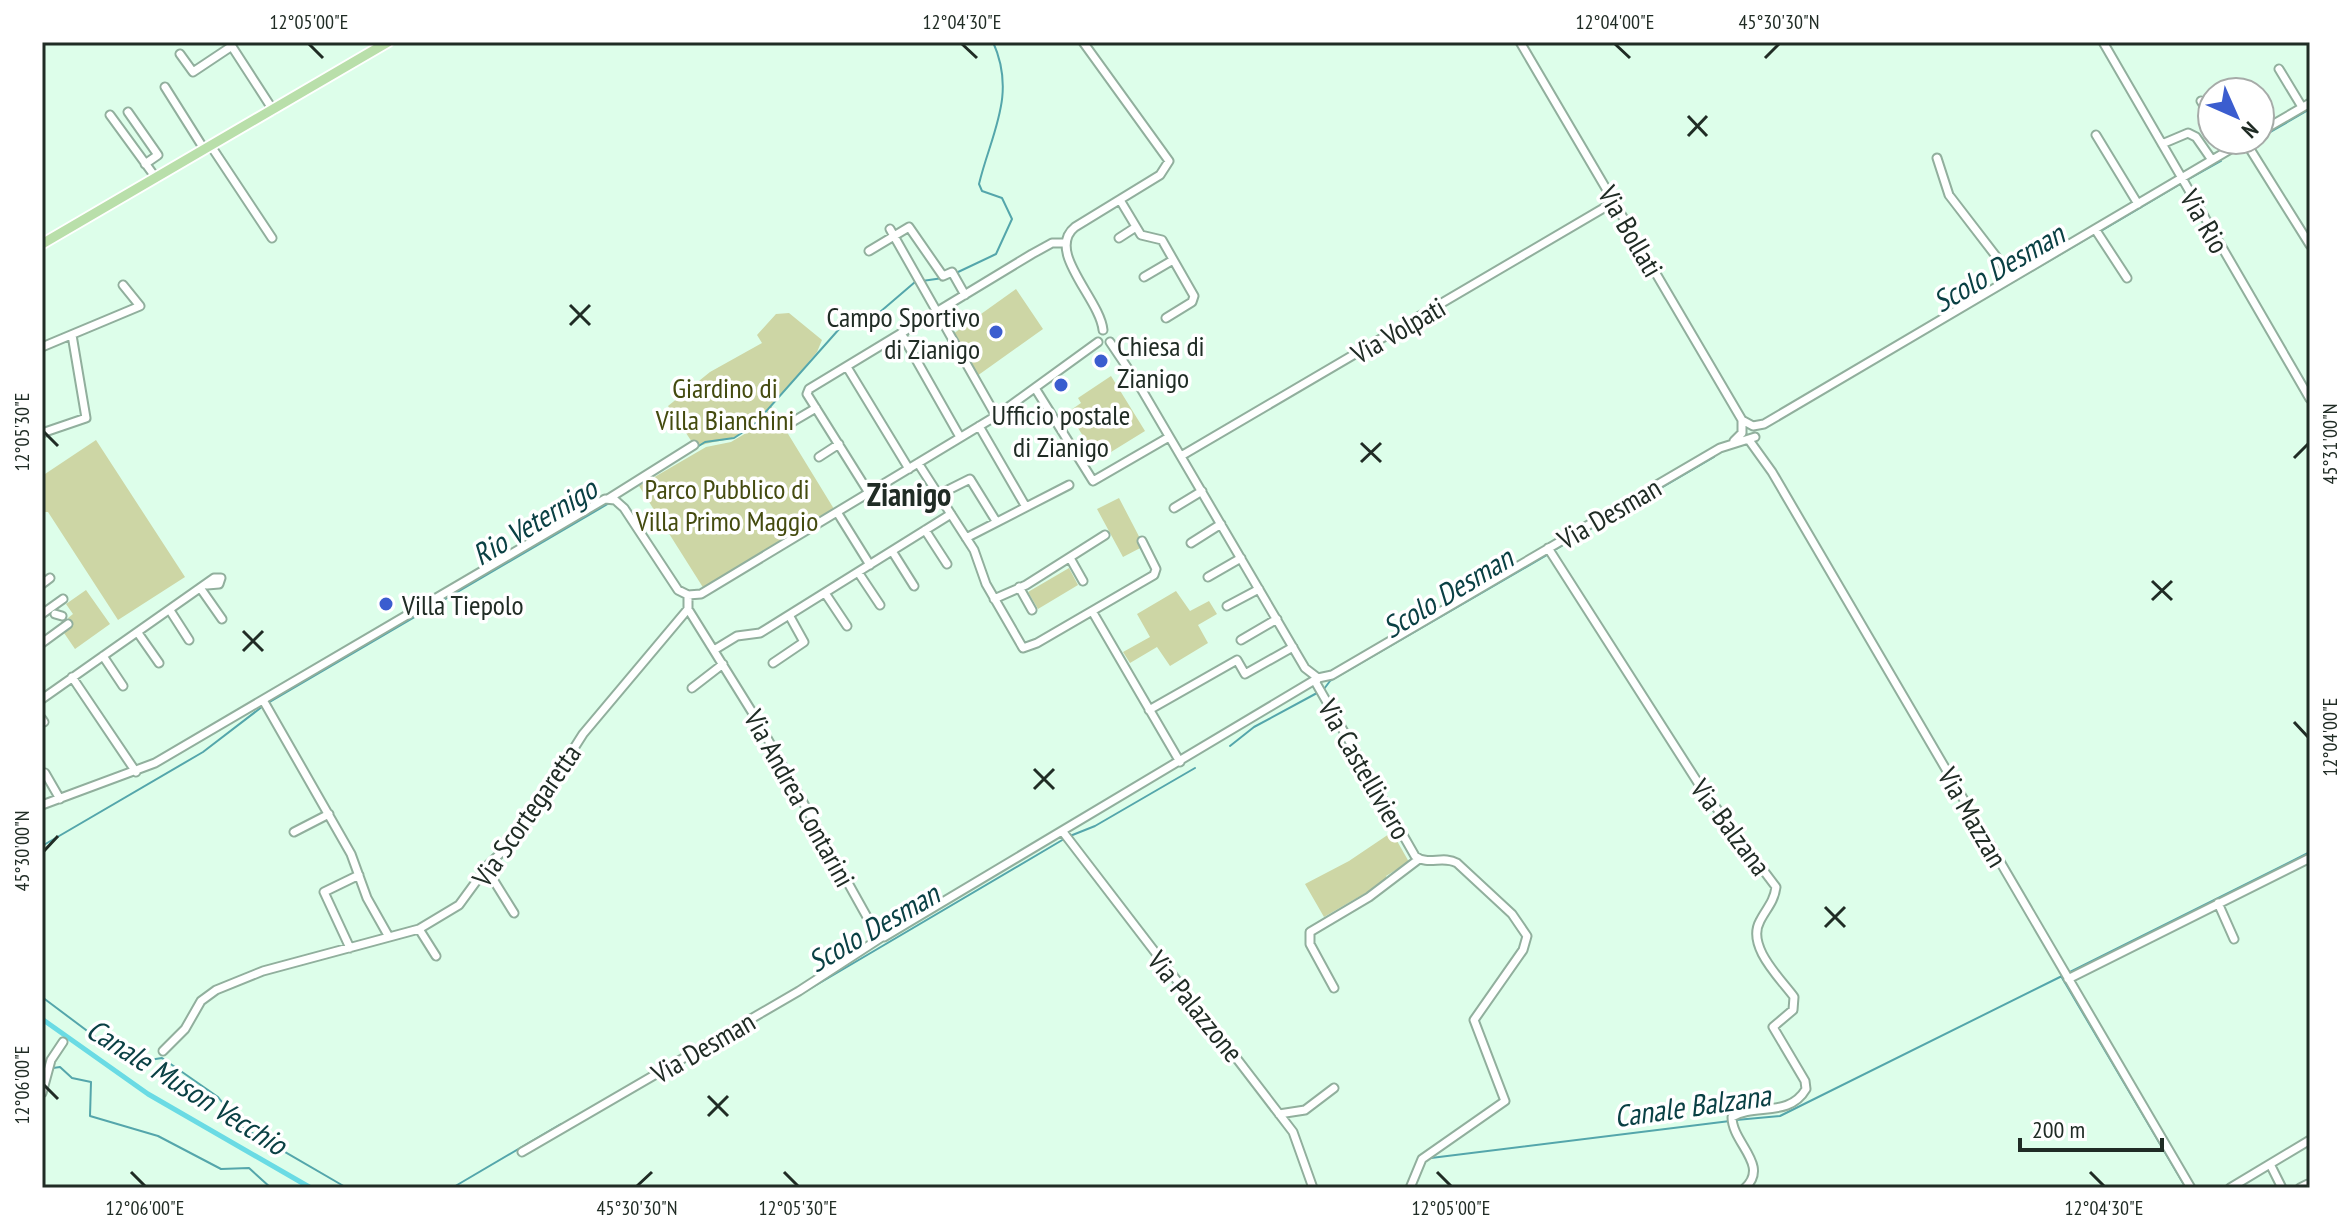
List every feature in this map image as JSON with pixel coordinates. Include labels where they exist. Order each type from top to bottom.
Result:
[{"type":"main road","points":[[42,244],[388,42]]},
{"type":"street","points":[[869,493],[807,394],[809,389],[1047,245],[1064,243],[1075,227],[1165,171],[1168,157],[1083,42]]},
{"type":"street","name":"Via Bollati","points":[[1520,42],[1750,434]]},
{"type":"street","name":"Via Rio","points":[[2103,42],[2310,399]]},
{"type":"street","points":[[180,54],[193,72],[230,44],[273,110]]},
{"type":"street","points":[[2276,123],[2306,105],[2279,69]]},
{"type":"street","points":[[165,87],[272,238]]},
{"type":"street","points":[[128,112],[158,155],[145,164]]},
{"type":"street","points":[[110,115],[156,178]]},
{"type":"street","points":[[2162,144],[2188,133],[2196,137],[2212,160]]},
{"type":"street","points":[[2096,135],[2138,204]]},
{"type":"street","points":[[1750,434],[2012,277],[2182,182],[2219,156]]},
{"type":"street","points":[[2256,156],[2310,245]]},
{"type":"street","points":[[1937,158],[1949,195],[2012,277]]},
{"type":"street","points":[[1120,200],[1143,236],[1159,237],[1194,296],[1192,302],[1166,318]]},
{"type":"street","name":"Via Volpati","points":[[1181,456],[1615,204]]},
{"type":"street","points":[[869,251],[892,232],[909,227],[943,276],[953,274],[965,295]]},
{"type":"street","points":[[1119,238],[1136,227]]},
{"type":"street","points":[[2097,231],[2127,278]]},
{"type":"street","points":[[892,232],[996,416]]},
{"type":"street","points":[[1064,243],[1099,314],[1103,330],[1110,334],[1110,342],[1104,345],[1098,342]]},
{"type":"street","points":[[1144,277],[1173,260]]},
{"type":"street","points":[[42,347],[140,306],[123,285]]},
{"type":"street","points":[[1098,342],[1097,334],[1103,330]]},
{"type":"street","points":[[901,333],[960,437]]},
{"type":"street","points":[[42,433],[79,423],[86,417],[72,335]]},
{"type":"street","points":[[612,500],[676,588],[688,595],[701,594],[996,416],[1098,342]]},
{"type":"street","name":"Via Castelliviero","points":[[1110,342],[1308,672],[1318,678],[1316,683],[1419,859]]},
{"type":"street","points":[[847,367],[909,469]]},
{"type":"street","points":[[1035,388],[1093,481],[1169,437]]},
{"type":"street","points":[[787,425],[816,408]]},
{"type":"street","points":[[979,426],[1026,507]]},
{"type":"street","name":"Via Desman","points":[[522,1152],[799,991],[879,935],[1067,835],[1318,678],[1332,675],[1750,434]]},
{"type":"street","name":"Via Mazzan","points":[[1750,434],[2191,1188]]},
{"type":"street","points":[[819,457],[839,444]]},
{"type":"street","points":[[42,805],[136,772],[266,704],[612,500],[694,445]]},
{"type":"street","points":[[918,463],[966,538],[994,599],[1023,648],[1156,572],[1142,541]]},
{"type":"street","points":[[938,495],[970,479],[996,521]]},
{"type":"street","points":[[966,538],[1069,485]]},
{"type":"street","points":[[1174,508],[1202,491]]},
{"type":"street","points":[[837,512],[870,565]]},
{"type":"street","points":[[714,650],[737,636],[760,633],[951,514]]},
{"type":"street","points":[[1191,543],[1221,524]]},
{"type":"street","points":[[925,530],[947,564]]},
{"type":"street","points":[[994,599],[1070,558],[1105,535]]},
{"type":"street","points":[[892,551],[914,586]]},
{"type":"street","name":"Via Balzana","points":[[1550,551],[1702,789],[1776,887],[1775,897],[1756,928],[1756,942],[1794,997],[1793,1010],[1773,1027],[1805,1081],[1806,1089],[1797,1100],[1782,1108],[1737,1114],[1732,1122],[1755,1168],[1753,1180],[1745,1188]]},
{"type":"street","points":[[1070,558],[1083,581]]},
{"type":"street","points":[[1208,577],[1241,558]]},
{"type":"street","points":[[858,572],[880,605]]},
{"type":"street","points":[[42,584],[50,578]]},
{"type":"street","points":[[42,699],[204,587],[222,619]]},
{"type":"street","points":[[1019,587],[1032,610]]},
{"type":"street","points":[[1227,606],[1259,589]]},
{"type":"street","points":[[825,593],[847,626]]},
{"type":"street","points":[[688,595],[688,609]]},
{"type":"street","points":[[42,614],[63,599]]},
{"type":"street","name":"Via Andrea Contarini","points":[[688,609],[879,935]]},
{"type":"street","name":"Via Scortegaretta","points":[[163,1051],[185,1029],[201,1001],[216,990],[252,975],[419,929],[467,898],[486,868],[517,838],[591,724],[688,609]]},
{"type":"street","points":[[1092,611],[1180,762]]},
{"type":"street","points":[[171,612],[189,640]]},
{"type":"street","points":[[773,663],[804,642],[789,615]]},
{"type":"street","points":[[1241,640],[1277,619]]},
{"type":"street","points":[[42,643],[68,624]]},
{"type":"street","points":[[138,633],[159,663]]},
{"type":"street","points":[[1149,710],[1237,660],[1245,674],[1293,647]]},
{"type":"street","points":[[103,656],[123,686]]},
{"type":"street","points":[[692,688],[723,664]]},
{"type":"street","points":[[72,677],[136,772]]},
{"type":"street","points":[[266,704],[329,814],[389,937]]},
{"type":"street","points":[[45,773],[60,799]]},
{"type":"street","points":[[294,832],[329,814]]},
{"type":"street","name":"Via Palazzone","points":[[1067,835],[1148,946],[1293,1132],[1313,1188]]},
{"type":"street","points":[[2068,979],[2310,858]]},
{"type":"street","name":"Via Castelliviero","points":[[1334,988],[1310,944],[1310,932],[1369,897],[1419,859],[1448,859],[1457,863],[1518,921],[1527,940],[1475,1015],[1505,1101],[1422,1159],[1410,1188]]},
{"type":"street","points":[[486,868],[514,913]]},
{"type":"street","points":[[350,948],[324,892],[359,875]]},
{"type":"street","points":[[2218,903],[2234,939]]},
{"type":"street","points":[[419,929],[436,956]]},
{"type":"street","points":[[42,1093],[51,1060],[63,1042]]},
{"type":"street","points":[[1279,1114],[1305,1110],[1334,1088]]},
{"type":"street","points":[[2230,1188],[2310,1140]]},
{"type":"street","points":[[2270,1164],[2282,1188]]},
{"type":"green space","name":"Campo Sportivo di Zianigo","points":[[1016,289],[1043,329],[977,376],[953,334]]},
{"type":"green space","name":"Giardino di Villa Bianchini","points":[[789,313],[822,340],[817,352],[769,409],[748,428],[733,438],[696,448],[668,406],[710,372],[762,343],[757,335],[776,314]]},
{"type":"green space","points":[[1111,376],[1145,431],[1098,460],[1068,412],[1081,403],[1078,398]]},
{"type":"green space","name":"Parco Pubblico di Villa Primo Maggio","points":[[771,406],[834,509],[704,589],[639,486],[706,447],[731,442],[758,426]]},
{"type":"green space","points":[[96,440],[185,577],[118,620],[48,512],[42,512],[42,476]]},
{"type":"green space","points":[[1119,498],[1144,546],[1123,557],[1097,509]]},
{"type":"green space","points":[[1069,568],[1078,585],[1038,609],[1028,592]]},
{"type":"green space","points":[[86,590],[110,624],[75,649],[62,630],[72,623],[68,618],[73,614],[66,604]]},
{"type":"green space","points":[[1176,591],[1190,611],[1209,601],[1217,614],[1198,625],[1208,643],[1170,666],[1157,647],[1130,663],[1123,652],[1150,637],[1137,614]]},
{"type":"green space","points":[[1392,832],[1409,862],[1386,876],[1388,880],[1324,917],[1305,884],[1349,861]]},
{"type":"waterway","name":"Rio Veternigo","points":[[956,273],[996,254],[1012,219],[1002,198],[982,191],[979,184],[1000,114],[1002,97],[1000,61],[993,42]]},
{"type":"waterway","name":"Scolo Desman","points":[[2276,129],[2310,109]]},
{"type":"waterway","name":"Scolo Desman","points":[[2187,180],[2221,161]]},
{"type":"waterway","name":"Scolo Desman","points":[[2101,231],[2182,183]]},
{"type":"waterway","name":"Scolo Desman","points":[[1849,378],[2095,234]]},
{"type":"waterway","name":"Rio Veternigo","points":[[922,281],[943,278]]},
{"type":"waterway","name":"Rio Veternigo","points":[[617,498],[705,442],[734,438],[754,425],[840,328],[873,318],[915,282]]},
{"type":"waterway","name":"Scolo Desman","points":[[1553,551],[1714,457]]},
{"type":"waterway","name":"Rio Veternigo","points":[[268,703],[611,502]]},
{"type":"waterway","name":"Scolo Desman","points":[[1324,689],[1330,681],[1547,555]]},
{"type":"waterway","name":"Scolo Desman","points":[[1230,746],[1254,727],[1317,693]]},
{"type":"waterway","name":"Rio Veternigo","points":[[42,846],[203,752],[263,706]]},
{"type":"waterway","name":"Scolo Desman","points":[[1070,836],[1095,826],[1195,768]]},
{"type":"waterway","name":"Scolo Desman","points":[[784,1004],[1064,839]]},
{"type":"waterway","name":"Canale Balzana","points":[[2068,973],[2310,852]]},
{"type":"waterway","points":[[2061,976],[2186,1188]]},
{"type":"waterway","name":"Canale Balzana","points":[[1736,1120],[1780,1116],[2062,976]]},
{"type":"waterway","name":"Canale Balzana","points":[[42,997],[130,1063],[162,1058],[218,1097],[242,1127],[347,1188]]},
{"type":"waterway","name":"Canale Muson Vecchio","points":[[42,1019],[148,1094],[311,1188]]},
{"type":"waterway","name":"Scolo Desman","points":[[628,1094],[723,1039]]},
{"type":"waterway","points":[[42,1101],[53,1068],[60,1067],[72,1078],[91,1082],[90,1116],[158,1136],[221,1169],[249,1168],[271,1188]]},
{"type":"waterway","name":"Canale Balzana","points":[[1431,1158],[1730,1121]]},
{"type":"waterway","name":"Scolo Desman","points":[[452,1188],[561,1124]]},
{"type":"place","name":"Campo Sportivo di Zianigo","points":[[996,332]]},
{"type":"place","name":"Chiesa di Zianigo","points":[[1101,361]]},
{"type":"place","name":"Ufficio postale di Zianigo","points":[[1061,385]]},
{"type":"place","name":"Villa Tiepolo","points":[[386,604]]},
{"type":"district","name":"Zianigo","points":[[909,494]]}]
